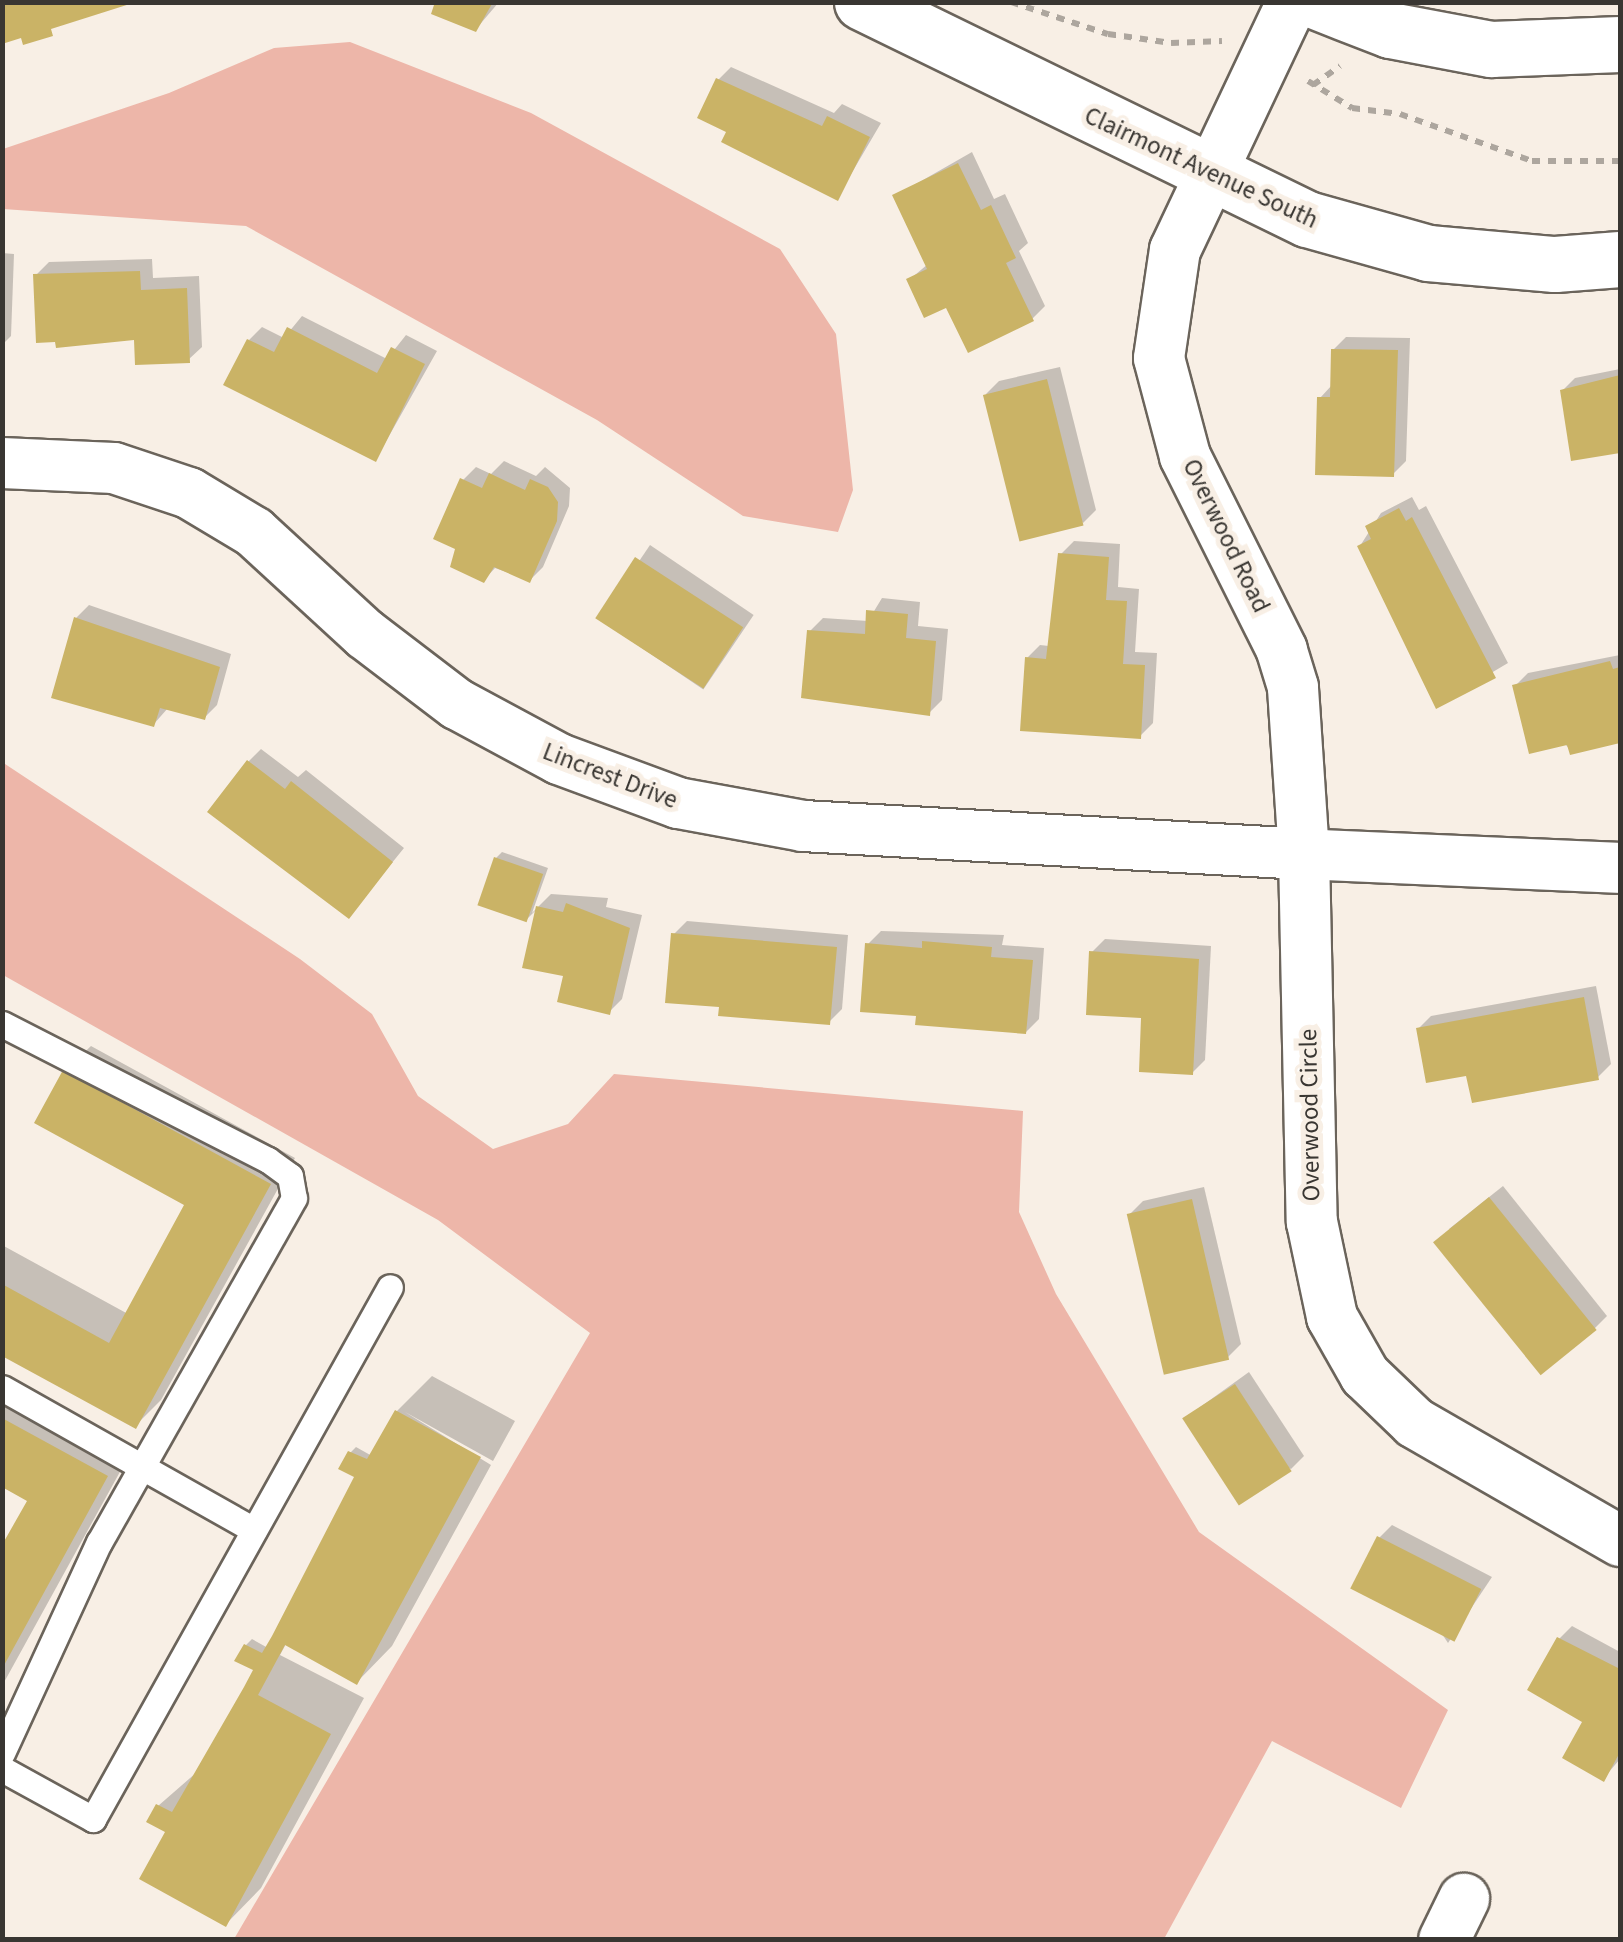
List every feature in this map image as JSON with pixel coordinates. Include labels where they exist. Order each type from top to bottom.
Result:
[{"type":"street","name":"Clairmont Avenue South","points":[[862,2],[1208,176],[1307,219],[1428,253],[1555,264],[1620,260]]},
{"type":"street","name":"Overwood Road","points":[[1292,2],[1270,57],[1208,176],[1175,250],[1159,358],[1184,456],[1282,650],[1293,687],[1304,854]]},
{"type":"street","points":[[1318,2],[1390,30],[1474,46],[1541,51],[1620,44]]},
{"type":"street","name":"Lincrest Drive","points":[[2,463],[114,468],[190,493],[254,532],[365,634],[457,704],[559,760],[678,803],[803,826],[1304,854]]},
{"type":"street","points":[[1304,854],[1620,868]]},
{"type":"street","name":"Overwood Circle","points":[[1304,854],[1312,1222],[1332,1318],[1365,1375],[1415,1423],[1620,1541]]},
{"type":"lane","points":[[2,1024],[107,1072],[290,1176],[294,1198],[99,1542],[2,1753]]},
{"type":"lane","points":[[2,1769],[93,1819],[390,1287]]},
{"type":"lane","points":[[2,1388],[254,1530]]},
{"type":"path","points":[[1011,2],[1108,34],[1171,43],[1241,40],[1352,108],[1400,114],[1532,161],[1620,161]]},
{"type":"shaded area","points":[[350,42],[531,113],[780,249],[836,334],[853,490],[838,532],[743,516],[597,420],[246,226],[3,209],[3,149],[169,93],[274,48]]},
{"type":"shaded area","points":[[2,762],[300,959],[372,1014],[418,1096],[493,1149],[568,1124],[614,1074],[1023,1111],[1019,1212],[1056,1294],[1199,1532],[1448,1710],[1401,1808],[1272,1741],[1164,1939],[234,1939],[590,1333],[438,1220],[3,975]]},
{"type":"building","points":[[2,2],[133,3],[51,29],[53,36],[23,45],[21,38],[2,44]]},
{"type":"building","points":[[435,2],[493,2],[476,32],[431,14]]},
{"type":"building","points":[[716,78],[822,126],[827,116],[870,137],[838,201],[721,142],[726,132],[697,118]]},
{"type":"building","points":[[958,163],[981,210],[991,205],[1016,258],[1006,263],[1034,321],[968,353],[946,308],[924,318],[906,279],[927,269],[892,195]]},
{"type":"building","points":[[140,271],[141,290],[187,288],[190,363],[135,365],[134,340],[56,348],[55,342],[36,343],[33,274]]},
{"type":"building","points":[[287,327],[377,373],[391,347],[425,364],[376,462],[223,385],[247,339],[274,352]]},
{"type":"building","points":[[1331,349],[1398,350],[1394,477],[1315,475],[1317,397],[1330,397]]},
{"type":"building","points":[[1620,375],[1620,453],[1571,461],[1560,390]]},
{"type":"building","points":[[1047,379],[1084,526],[1019,541],[983,395]]},
{"type":"building","points":[[489,473],[525,490],[530,479],[548,487],[558,502],[557,521],[530,583],[494,567],[484,583],[450,567],[455,549],[433,539],[460,478],[482,488]]},
{"type":"building","points":[[1399,508],[1406,521],[1412,517],[1496,678],[1436,709],[1357,546],[1371,539],[1365,526]]},
{"type":"building","points":[[1058,553],[1109,557],[1106,600],[1127,601],[1123,664],[1145,665],[1141,739],[1020,731],[1025,657],[1046,659]]},
{"type":"building","points":[[635,557],[743,627],[703,688],[595,618]]},
{"type":"building","points":[[866,610],[908,614],[906,638],[936,641],[930,716],[801,698],[807,630],[865,634]]},
{"type":"building","points":[[74,617],[220,667],[205,720],[160,708],[154,727],[51,698]]},
{"type":"building","points":[[1610,661],[1613,669],[1620,667],[1620,743],[1570,755],[1567,745],[1529,754],[1512,685]]},
{"type":"building","points":[[247,760],[285,789],[291,781],[393,862],[349,919],[207,812]]},
{"type":"building","points":[[494,857],[543,874],[527,922],[477,905]]},
{"type":"building","points":[[566,903],[630,928],[610,1015],[557,1002],[563,976],[522,968],[536,906],[563,912]]},
{"type":"building","points":[[671,933],[837,947],[830,1025],[718,1016],[719,1007],[665,1003]]},
{"type":"building","points":[[922,941],[992,947],[991,957],[1033,960],[1026,1034],[915,1025],[916,1016],[860,1012],[865,943],[922,948]]},
{"type":"building","points":[[1089,951],[1199,959],[1193,1075],[1139,1072],[1141,1018],[1086,1015]]},
{"type":"building","points":[[1584,997],[1599,1080],[1472,1103],[1466,1076],[1426,1083],[1416,1028]]},
{"type":"building","points":[[63,1070],[271,1184],[136,1429],[2,1356],[2,1284],[109,1343],[184,1205],[34,1123]]},
{"type":"building","points":[[1489,1197],[1597,1330],[1541,1375],[1433,1242]]},
{"type":"building","points":[[1192,1199],[1229,1360],[1164,1375],[1127,1214]]},
{"type":"building","points":[[1235,1384],[1292,1471],[1239,1506],[1182,1418]]},
{"type":"building","points":[[395,1410],[481,1457],[357,1685],[285,1645],[258,1695],[331,1734],[226,1927],[139,1879],[165,1832],[146,1822],[156,1804],[172,1812],[244,1687],[253,1670],[234,1661],[244,1644],[262,1653],[272,1636],[354,1477],[338,1469],[348,1451],[367,1459]]},
{"type":"building","points":[[2,1418],[108,1476],[2,1669],[2,1545],[27,1501],[2,1487]]},
{"type":"building","points":[[1377,1536],[1481,1589],[1454,1642],[1350,1589]]},
{"type":"building","points":[[1557,1637],[1620,1669],[1620,1752],[1604,1782],[1562,1758],[1582,1722],[1527,1690]]}]
